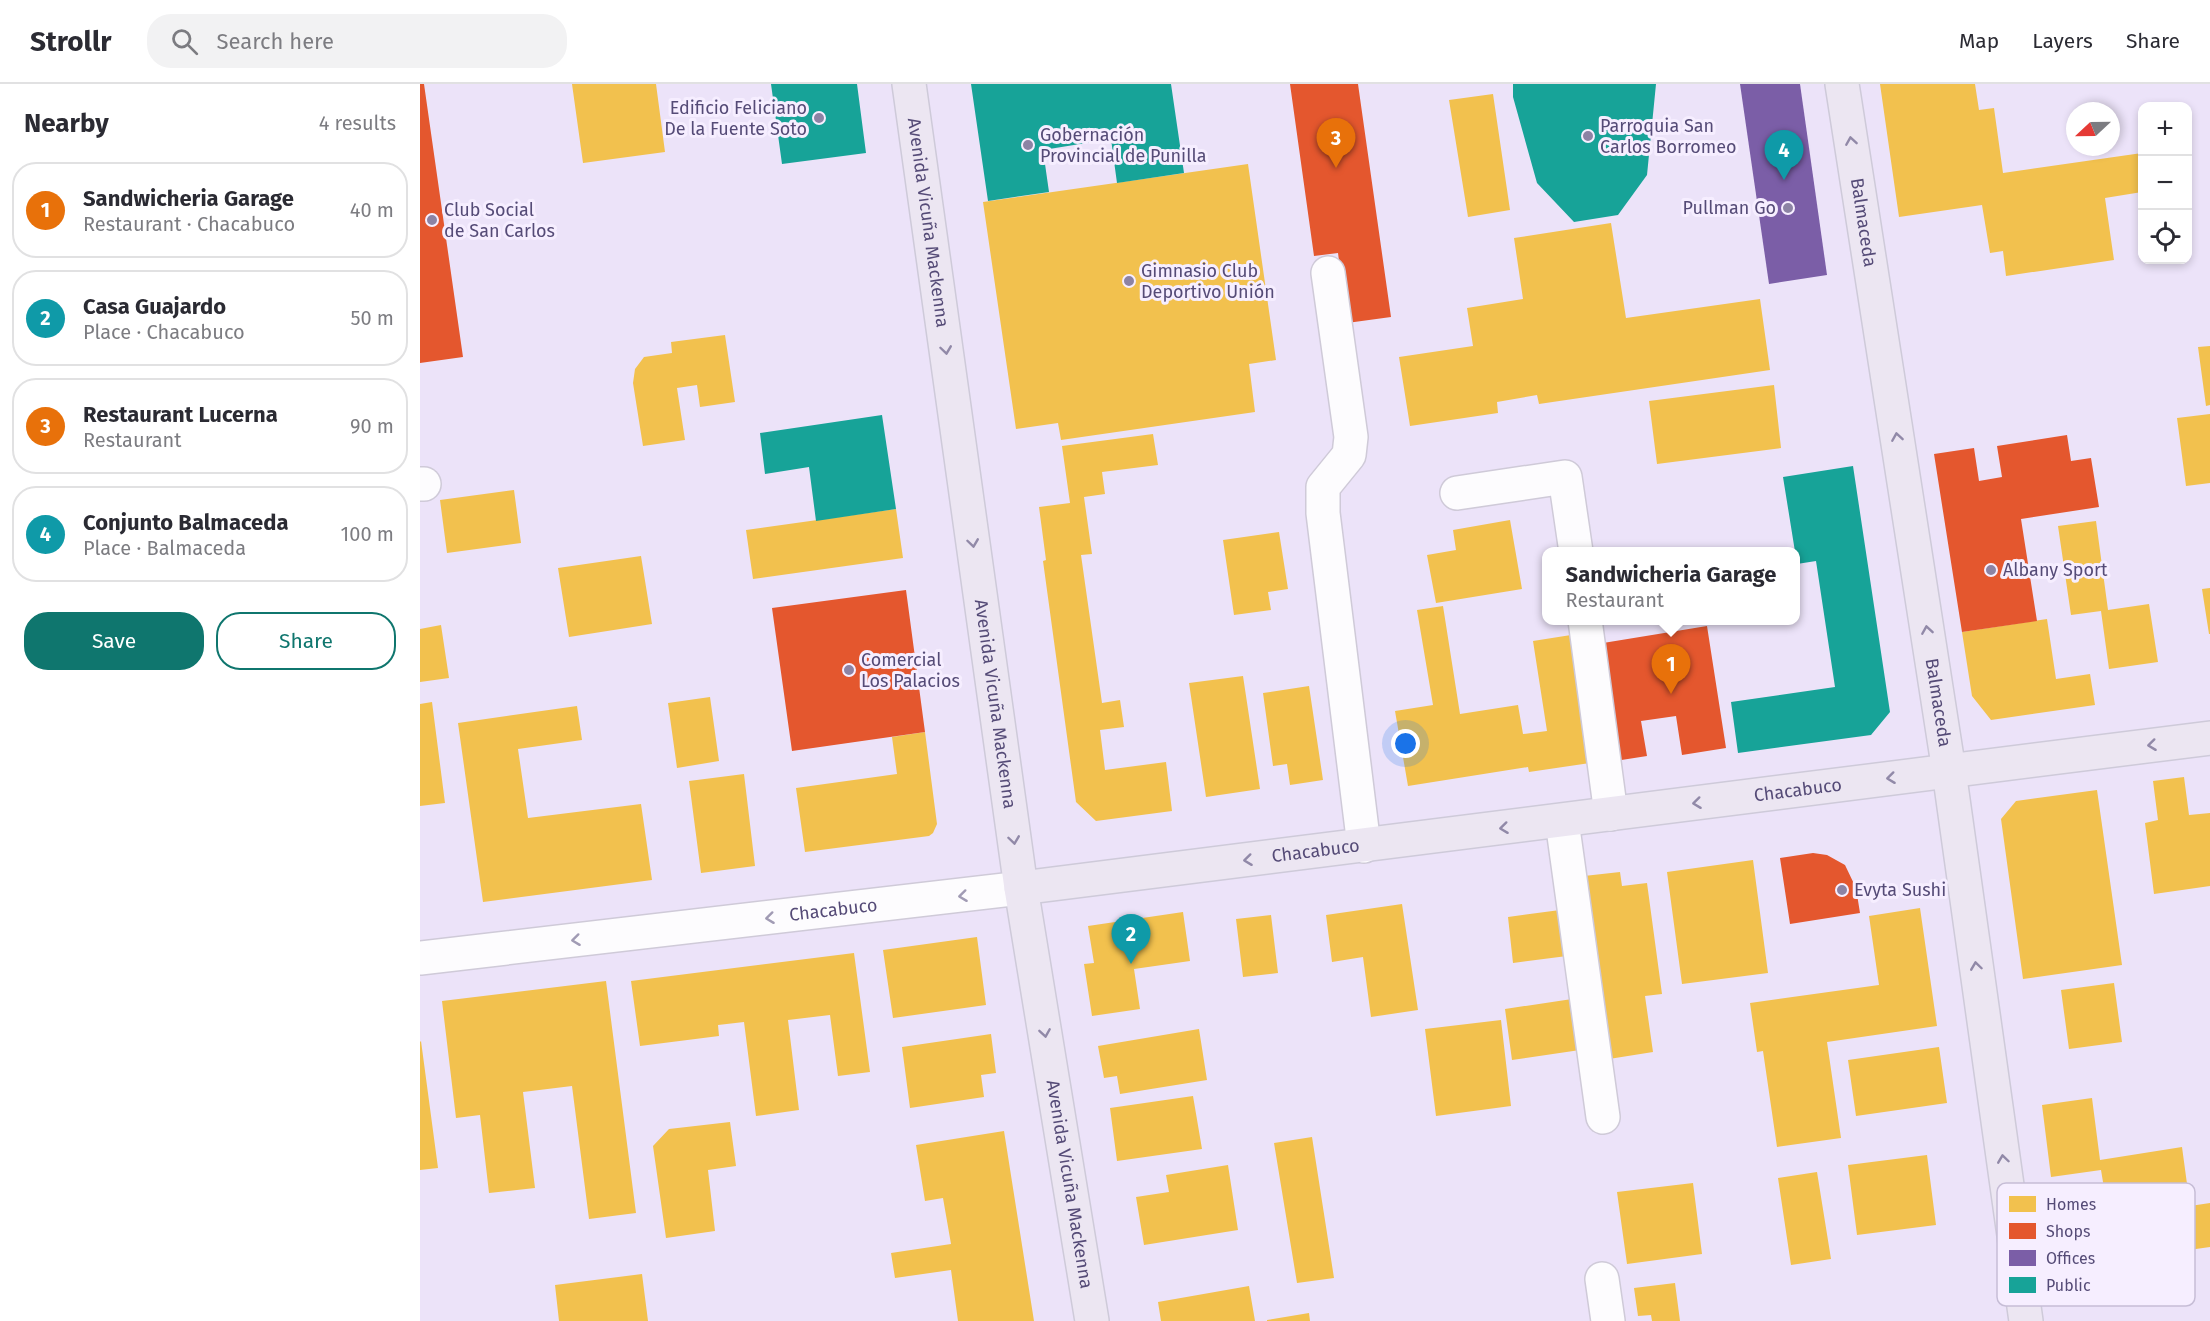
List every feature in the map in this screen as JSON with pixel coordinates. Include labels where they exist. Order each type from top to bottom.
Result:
[{"type":"main road","name":"Avenida Vicuña Mackenna","points":[[909,84],[1021,888],[1092,1321]]},
{"type":"main road","name":"Balmaceda","points":[[1842,84],[1949,771],[2006,1183]]},
{"type":"main road","name":"Chacabuco","points":[[1021,888],[2210,738]]},
{"type":"main road","name":"Balmaceda","points":[[2023,1306],[2025,1321]]},
{"type":"street","points":[[1328,273],[1351,437],[1349,455],[1323,487],[1323,513],[1364,846]]},
{"type":"street","points":[[1457,493],[1565,477],[1575,547]]},
{"type":"street","points":[[1586,625],[1611,814]]},
{"type":"street","points":[[1563,821],[1603,1117]]},
{"type":"street","name":"Chacabuco","points":[[420,958],[1021,888]]},
{"type":"street","points":[[1602,1279],[1608,1321]]},
{"type":"shaded area","points":[[420,84],[2210,84],[2210,1321],[420,1321]]},
{"type":"building: Homes","points":[[572,84],[656,84],[665,152],[583,163]]},
{"type":"building: Homes","points":[[1880,84],[1975,84],[1979,110],[1994,108],[2003,173],[2138,154],[2138,193],[2105,198],[2114,260],[2006,276],[2003,251],[1990,253],[1982,205],[1899,217]]},
{"type":"building: Homes","points":[[1493,94],[1510,210],[1468,217],[1449,100]]},
{"type":"building: Homes","name":"Gimnasio Club Deportivo Unión","points":[[1248,164],[1276,360],[1249,364],[1255,412],[1061,440],[1058,423],[1016,429],[983,202]]},
{"type":"building: Homes","points":[[1611,223],[1626,318],[1760,299],[1770,370],[1539,404],[1537,395],[1497,402],[1498,413],[1410,426],[1399,357],[1473,346],[1467,308],[1523,299],[1514,238]]},
{"type":"building: Homes","points":[[725,335],[735,402],[700,407],[697,385],[677,388],[685,440],[643,446],[633,383],[635,369],[644,357],[672,353],[671,342]]},
{"type":"building: Homes","points":[[2210,346],[2210,405],[2206,406],[2198,347]]},
{"type":"building: Homes","points":[[1774,385],[1781,448],[1657,464],[1649,401]]},
{"type":"building: Homes","points":[[2210,414],[2210,483],[2186,486],[2177,418]]},
{"type":"building: Homes","points":[[1153,434],[1158,465],[1102,472],[1105,494],[1084,497],[1092,554],[1081,555],[1102,703],[1120,700],[1124,727],[1100,730],[1105,770],[1166,762],[1172,811],[1096,821],[1076,802],[1043,561],[1046,560],[1039,507],[1070,503],[1062,446]]},
{"type":"building: Homes","points":[[514,490],[521,543],[447,553],[440,500]]},
{"type":"building: Homes","points":[[896,509],[903,558],[753,579],[746,530]]},
{"type":"building: Homes","points":[[1510,520],[1522,589],[1436,603],[1427,555],[1456,550],[1453,530]]},
{"type":"building: Homes","points":[[2096,521],[2108,610],[2149,604],[2158,662],[2109,669],[2101,611],[2071,615],[2058,526]]},
{"type":"building: Homes","points":[[1279,532],[1288,589],[1268,592],[1271,610],[1234,615],[1223,540]]},
{"type":"building: Homes","points":[[641,556],[652,624],[569,637],[558,568]]},
{"type":"building: Homes","points":[[2210,588],[2210,634],[2209,634],[2202,589]]},
{"type":"building: Homes","points":[[1443,606],[1460,714],[1518,705],[1523,734],[1547,731],[1533,641],[1571,635],[1590,763],[1529,772],[1528,767],[1408,786],[1395,711],[1433,705],[1417,610]]},
{"type":"building: Homes","points":[[2047,619],[2056,679],[2090,674],[2095,705],[1991,720],[1972,696],[1962,632]]},
{"type":"building: Homes","points":[[441,625],[449,678],[420,682],[420,629]]},
{"type":"building: Homes","points":[[1243,676],[1260,789],[1206,797],[1189,683]]},
{"type":"building: Homes","points":[[1309,686],[1323,780],[1290,785],[1287,764],[1273,766],[1263,693]]},
{"type":"building: Homes","points":[[710,697],[719,761],[677,768],[668,703]]},
{"type":"building: Homes","points":[[432,702],[445,803],[420,806],[420,704]]},
{"type":"building: Homes","points":[[577,706],[582,740],[518,749],[528,818],[641,804],[652,880],[483,902],[458,723]]},
{"type":"building: Homes","points":[[925,732],[937,824],[933,833],[929,836],[805,852],[796,788],[897,774],[892,737]]},
{"type":"building: Homes","points":[[744,774],[755,866],[701,873],[689,781]]},
{"type":"building: Homes","points":[[2184,777],[2189,815],[2210,813],[2210,886],[2154,894],[2145,823],[2158,820],[2153,781]]},
{"type":"building: Homes","points":[[2097,790],[2122,965],[2023,979],[2001,819],[2016,801]]},
{"type":"building: Homes","points":[[1753,860],[1768,973],[1682,984],[1667,872]]},
{"type":"building: Homes","points":[[1620,872],[1622,886],[1647,883],[1662,994],[1645,996],[1653,1052],[1609,1059],[1584,876]]},
{"type":"building: Homes","points":[[1402,904],[1418,1010],[1371,1017],[1363,957],[1332,962],[1326,915]]},
{"type":"building: Homes","points":[[1920,908],[1937,1026],[1827,1042],[1841,1138],[1777,1147],[1763,1051],[1757,1052],[1750,1003],[1879,985],[1869,916]]},
{"type":"building: Homes","points":[[1560,910],[1567,956],[1513,963],[1508,917]]},
{"type":"building: Homes","points":[[1183,912],[1190,961],[1134,969],[1140,1009],[1092,1016],[1084,964],[1094,963],[1088,926]]},
{"type":"building: Homes","points":[[1271,915],[1278,973],[1243,977],[1236,919]]},
{"type":"building: Homes","points":[[977,937],[986,1005],[893,1018],[883,950]]},
{"type":"building: Homes","points":[[854,953],[870,1072],[838,1076],[830,1015],[788,1020],[799,1110],[756,1116],[744,1022],[718,1025],[719,1036],[640,1046],[631,981]]},
{"type":"building: Homes","points":[[606,981],[636,1213],[589,1219],[572,1086],[523,1092],[535,1188],[489,1193],[480,1115],[456,1118],[442,1001]]},
{"type":"building: Homes","points":[[2114,983],[2122,1042],[2069,1049],[2061,990]]},
{"type":"building: Homes","points":[[1572,999],[1580,1050],[1512,1060],[1505,1009]]},
{"type":"building: Homes","points":[[1501,1020],[1511,1106],[1436,1116],[1425,1029]]},
{"type":"building: Homes","points":[[1199,1029],[1207,1080],[1120,1094],[1117,1076],[1104,1078],[1098,1046]]},
{"type":"building: Homes","points":[[991,1034],[996,1073],[981,1075],[984,1097],[910,1108],[902,1047]]},
{"type":"building: Homes","points":[[420,1042],[438,1168],[420,1170]]},
{"type":"building: Homes","points":[[1939,1047],[1947,1103],[1856,1116],[1848,1060]]},
{"type":"building: Homes","points":[[1193,1096],[1202,1149],[1117,1161],[1110,1108]]},
{"type":"building: Homes","points":[[2092,1098],[2100,1160],[2182,1147],[2187,1183],[2103,1183],[2101,1170],[2051,1177],[2042,1105]]},
{"type":"building: Homes","points":[[730,1122],[736,1166],[708,1170],[715,1231],[666,1238],[653,1146],[669,1129]]},
{"type":"building: Homes","points":[[1004,1131],[1034,1321],[958,1321],[951,1270],[895,1278],[891,1253],[951,1244],[943,1198],[925,1201],[916,1145]]},
{"type":"building: Homes","points":[[1312,1137],[1334,1278],[1297,1283],[1274,1143]]},
{"type":"building: Homes","points":[[1927,1155],[1936,1225],[1857,1235],[1848,1165]]},
{"type":"building: Homes","points":[[1228,1165],[1238,1230],[1144,1245],[1136,1197],[1169,1192],[1166,1175]]},
{"type":"building: Homes","points":[[1817,1172],[1831,1259],[1791,1265],[1778,1178]]},
{"type":"building: Homes","points":[[1693,1183],[1702,1254],[1627,1264],[1617,1192]]},
{"type":"building: Homes","points":[[2210,1203],[2210,1247],[2195,1249],[2195,1205]]},
{"type":"building: Homes","points":[[642,1274],[648,1321],[559,1321],[555,1285]]},
{"type":"building: Homes","points":[[1675,1283],[1680,1321],[1652,1321],[1651,1315],[1638,1316],[1634,1288]]},
{"type":"building: Homes","points":[[1249,1286],[1255,1321],[1161,1321],[1158,1302]]},
{"type":"building: Homes","points":[[1309,1313],[1310,1321],[1267,1321],[1267,1320]]},
{"type":"building: Shops","name":"Club Social de San Carlos","points":[[420,84],[424,84],[463,357],[420,363]]},
{"type":"building: Shops","points":[[1290,84],[1358,84],[1391,317],[1347,323],[1338,253],[1314,256]]},
{"type":"building: Shops","name":"Albany Sport","points":[[2067,435],[2071,461],[2091,458],[2099,507],[2021,519],[2037,621],[1962,632],[1934,454],[1974,448],[1979,481],[2002,477],[1997,446]]},
{"type":"building: Shops","name":"Comercial Los Palacios","points":[[906,590],[925,732],[792,751],[772,608]]},
{"type":"building: Shops","points":[[1707,626],[1726,748],[1682,755],[1676,716],[1641,721],[1647,756],[1615,761],[1597,644]]},
{"type":"building: Shops","points":[[1813,853],[1827,855],[1845,865],[1856,888],[1860,913],[1790,924],[1780,858]]},
{"type":"building: Offices","points":[[1740,84],[1800,84],[1827,275],[1769,284]]},
{"type":"building: Public","name":"Edificio Feliciano De la Fuente Soto","points":[[771,84],[857,84],[866,153],[782,164]]},
{"type":"building: Public","name":"Gobernación Provincial de Punilla","points":[[971,84],[1171,84],[1184,173],[1117,183],[1111,139],[1043,150],[1049,192],[988,201]]},
{"type":"building: Public","name":"Parroquia San Carlos Borromeo","points":[[1513,84],[1656,84],[1647,175],[1618,215],[1574,222],[1537,183],[1513,97]]},
{"type":"building: Public","points":[[882,415],[896,509],[816,521],[809,467],[765,474],[760,433]]},
{"type":"building: Public","points":[[1853,466],[1890,712],[1871,735],[1738,753],[1731,702],[1835,687],[1816,561],[1800,564],[1800,547],[1794,547],[1783,477]]},
{"type":"place","name":"Edificio Feliciano De la Fuente Soto","points":[[819,118]]},
{"type":"place","name":"Parroquia San Carlos Borromeo","points":[[1588,136]]},
{"type":"place","name":"Gobernación Provincial de Punilla","points":[[1028,145]]},
{"type":"place","name":"Restaurant Lucerna","points":[[1336,168]]},
{"type":"place","name":"Conjunto Balmaceda","points":[[1784,180]]},
{"type":"place","name":"Pullman Go","points":[[1788,208]]},
{"type":"place","name":"Club Social de San Carlos","points":[[432,220]]},
{"type":"place","name":"Gimnasio Club Deportivo Unión","points":[[1129,281]]},
{"type":"place","name":"Albany Sport","points":[[1991,570]]},
{"type":"place","name":"Comercial Los Palacios","points":[[849,670]]},
{"type":"place","name":"Sandwicheria Garage","points":[[1671,694]]},
{"type":"place","name":"Evyta Sushi","points":[[1842,890]]},
{"type":"place","name":"Casa Guajardo","points":[[1131,964]]}]
